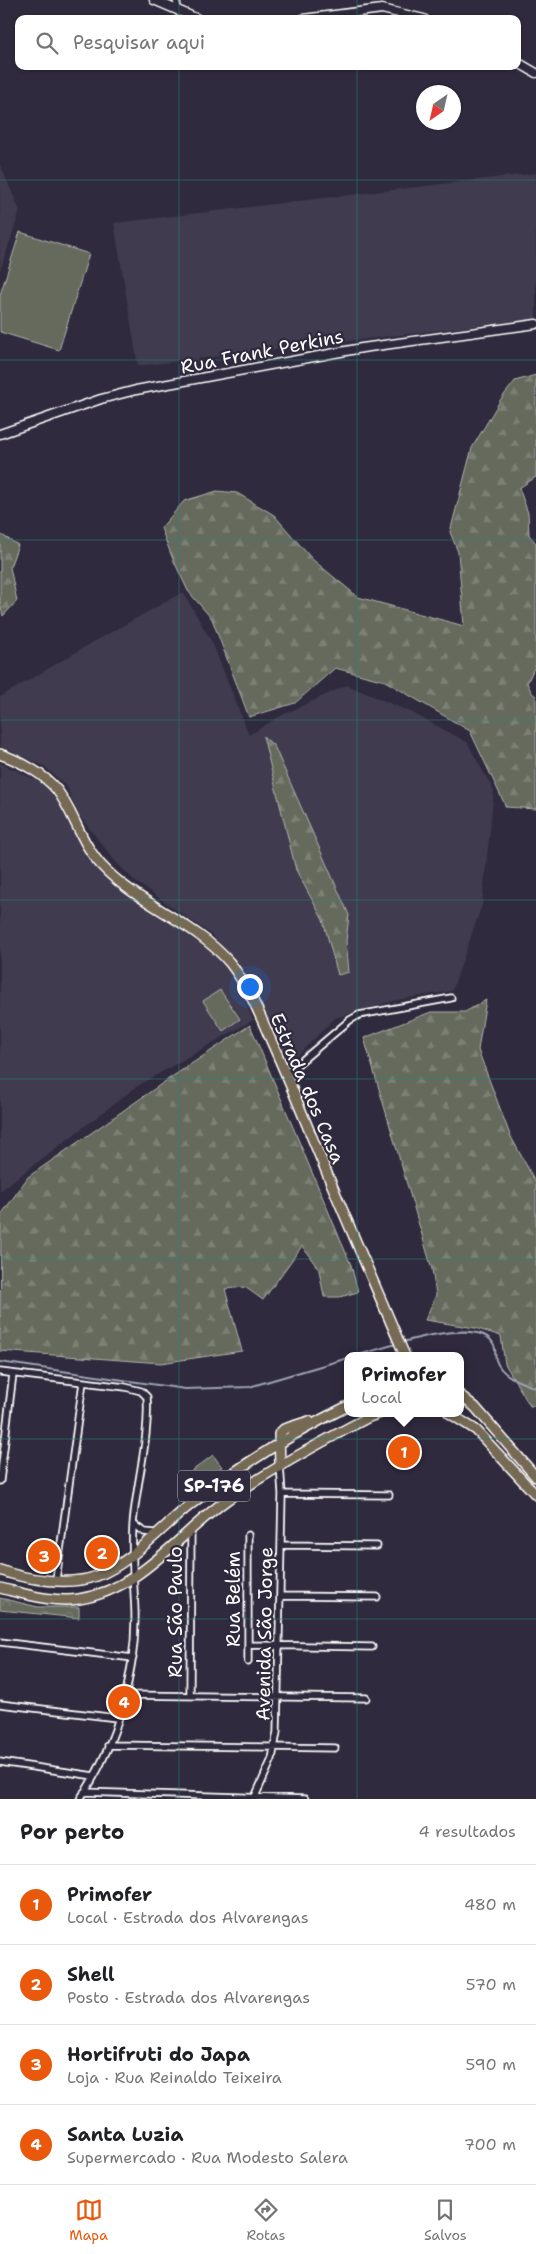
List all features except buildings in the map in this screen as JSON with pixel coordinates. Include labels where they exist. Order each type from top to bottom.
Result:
[{"type":"main road","name":"Estrada dos Casa","points":[[0,754],[25,766],[49,782],[65,804],[98,862],[115,878],[190,928],[229,962],[244,983],[286,1074],[387,1316],[404,1352]]},
{"type":"main road","points":[[464,1398],[475,1407],[536,1476]]},
{"type":"main road","name":"SP-176","points":[[0,1570],[11,1575],[56,1580],[95,1577],[106,1572],[132,1554],[226,1477],[278,1444],[344,1408]]},
{"type":"main road","name":"SP-176","points":[[0,1588],[37,1597],[78,1599],[113,1588],[132,1578],[229,1499],[280,1464],[369,1417]]},
{"type":"main road","points":[[455,1417],[476,1430],[536,1495]]},
{"type":"main road","points":[[278,1444],[280,1464]]},
{"type":"street","points":[[154,0],[185,15]]},
{"type":"street","points":[[176,0],[179,13]]},
{"type":"street","points":[[335,15],[382,9],[407,15]]},
{"type":"street","points":[[521,64],[536,73]]},
{"type":"street","name":"Rua Frank Perkins","points":[[0,434],[101,399],[136,390],[354,350],[536,324]]},
{"type":"street","points":[[286,1074],[350,1020],[359,1015],[451,998]]},
{"type":"street","points":[[0,1372],[135,1389],[147,1397],[133,1524],[132,1578],[135,1612],[133,1658],[125,1695],[108,1745],[94,1776],[80,1799]]},
{"type":"street","points":[[0,1481],[13,1374]]},
{"type":"street","points":[[56,1580],[83,1382]]},
{"type":"street","name":"Avenida São Jorge","points":[[254,1798],[276,1747],[280,1646],[282,1494],[280,1464]]},
{"type":"street","points":[[282,1494],[389,1495]]},
{"type":"street","points":[[133,1524],[144,1532],[155,1534]]},
{"type":"street","name":"Rua São Paulo","points":[[190,1695],[191,1530]]},
{"type":"street","name":"Rua Belém","points":[[248,1535],[248,1662]]},
{"type":"street","points":[[281,1545],[377,1546]]},
{"type":"street","points":[[280,1596],[377,1597]]},
{"type":"street","points":[[0,1642],[133,1658]]},
{"type":"street","points":[[248,1645],[372,1648]]},
{"type":"street","points":[[125,1695],[366,1698]]},
{"type":"street","points":[[0,1704],[117,1718]]},
{"type":"street","points":[[108,1745],[335,1748]]},
{"type":"street","points":[[0,1762],[94,1776]]},
{"type":"street","points":[[84,1792],[305,1799]]},
{"type":"shaded area","points":[[0,164],[20,211],[0,271]]},
{"type":"shaded area","points":[[536,173],[536,319],[138,366],[114,223]]},
{"type":"shaded area","points":[[183,592],[212,642],[249,735],[280,716],[347,685],[413,713],[467,742],[494,791],[482,905],[452,991],[397,1000],[335,1018],[290,1063],[248,977],[212,935],[136,882],[115,861],[77,813],[67,787],[44,766],[0,746],[0,697]]},
{"type":"shaded area","points":[[0,763],[47,785],[101,874],[213,952],[236,980],[253,1020],[139,1085],[0,1191]]},
{"type":"green space","points":[[20,232],[89,254],[59,350],[0,332],[0,295]]},
{"type":"green space","points":[[536,375],[536,477],[519,488],[528,513],[529,535],[536,543],[536,664],[527,683],[532,693],[536,696],[536,809],[506,807],[470,731],[385,681],[335,668],[295,703],[249,717],[212,619],[188,591],[161,528],[184,501],[217,491],[237,493],[274,515],[312,559],[358,597],[464,626],[458,552],[450,532],[472,448],[501,399],[515,381]]},
{"type":"green space","points":[[0,534],[18,545],[10,567],[17,601],[3,616],[0,604]]},
{"type":"green space","points":[[263,736],[274,746],[349,915],[346,941],[349,972],[338,975],[323,920],[296,870]]},
{"type":"green space","points":[[220,990],[240,1019],[223,1031],[203,1001]]},
{"type":"green space","points":[[486,1000],[478,1050],[510,1135],[536,1183],[536,1406],[530,1406],[505,1364],[501,1336],[475,1328],[425,1320],[436,1295],[432,1269],[364,1038],[431,1012],[465,1012]]},
{"type":"green space","points":[[250,1025],[351,1265],[358,1292],[340,1297],[324,1297],[319,1270],[302,1246],[263,1300],[245,1287],[225,1289],[242,1351],[161,1363],[0,1351],[1,1215],[28,1177]]},
{"type":"green space","points":[[213,1455],[222,1467],[193,1489],[184,1477]]},
{"type":"green space","points":[[0,1598],[38,1607],[79,1607],[79,1618],[0,1610]]},
{"type":"waterway","points":[[403,1342],[452,1332],[478,1333],[488,1337],[494,1345],[496,1360],[507,1375],[536,1388]]},
{"type":"waterway","points":[[369,1352],[396,1344]]},
{"type":"waterway","points":[[0,1362],[185,1389],[249,1387],[344,1359]]},
{"type":"place","name":"Primofer","points":[[404,1452]]},
{"type":"place","name":"Shell","points":[[102,1553]]},
{"type":"place","name":"Hortifruti do Japa","points":[[44,1556]]},
{"type":"place","name":"Santa Luzia","points":[[124,1702]]}]
